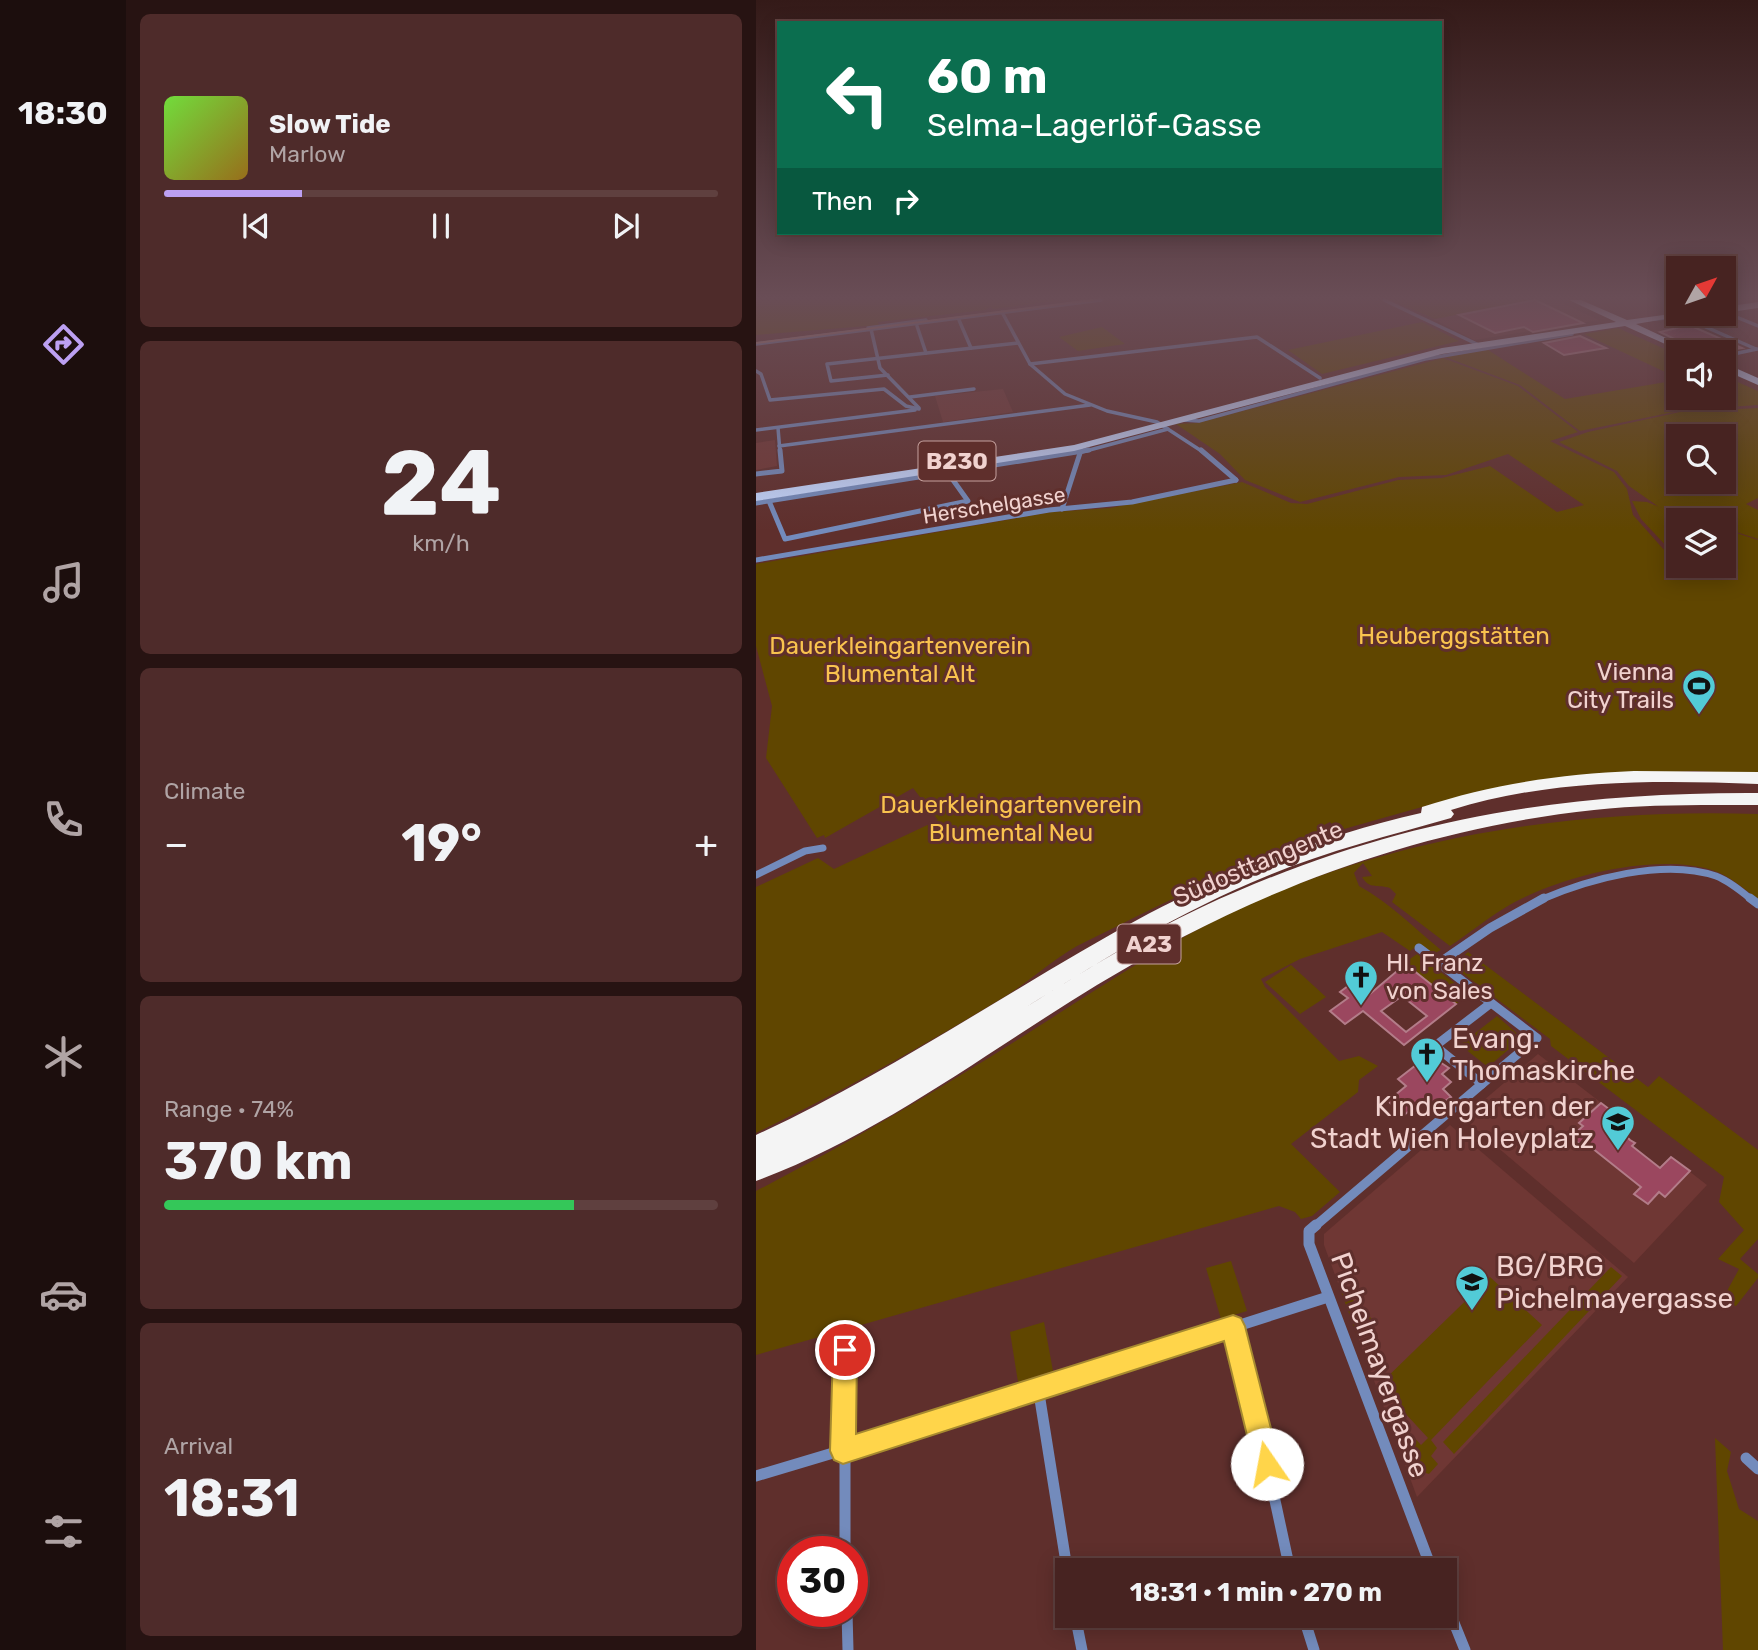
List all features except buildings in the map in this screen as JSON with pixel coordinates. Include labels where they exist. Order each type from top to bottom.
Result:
[{"type":"highway","points":[[1378,829],[1444,805],[1546,785],[1634,777],[1758,778]]},
{"type":"highway","name":"Südosttangente","points":[[756,1147],[898,1074],[1110,946],[1189,902],[1265,868],[1378,829],[1489,804],[1584,792],[1660,788],[1758,788]]},
{"type":"highway","name":"Südosttangente","points":[[756,1170],[820,1140],[910,1091],[1167,933],[1275,881],[1361,849],[1440,828],[1540,809],[1666,799],[1758,799]]},
{"type":"highway","points":[[1361,849],[1603,814],[1758,810]]},
{"type":"main road","name":"B230","points":[[756,497],[1080,449],[1324,377]]},
{"type":"main road","name":"B230","points":[[756,491],[1074,442],[1163,425],[1344,377]]},
{"type":"street","points":[[760,377],[770,400],[884,389],[906,406],[919,409]]},
{"type":"street","points":[[830,377],[831,381],[869,377]]},
{"type":"street","points":[[890,377],[919,409]]},
{"type":"street","points":[[1045,377],[1065,394],[1090,405],[1163,425]]},
{"type":"street","points":[[910,397],[974,388]]},
{"type":"street","points":[[779,446],[1090,405]]},
{"type":"street","points":[[756,430],[919,409]]},
{"type":"street","name":"Herschelgasse","points":[[756,560],[1062,509],[1132,502],[1236,480],[1208,455],[1163,425]]},
{"type":"street","points":[[756,474],[782,471],[778,428]]},
{"type":"street","points":[[756,503],[1080,449],[1062,509]]},
{"type":"street","points":[[769,501],[785,540],[968,501],[948,473]]},
{"type":"street","points":[[756,875],[805,851],[823,848]]},
{"type":"street","points":[[1439,963],[1515,910],[1544,896],[1609,876],[1648,872],[1698,872],[1722,879],[1758,904]]},
{"type":"street","points":[[1419,948],[1537,1038],[1482,1084],[1436,1046],[1490,1003]]},
{"type":"street","name":"Pichelmayergasse","points":[[1427,1558],[1328,1297],[1309,1244],[1309,1231],[1482,1084]]},
{"type":"street","points":[[756,1476],[843,1451],[1328,1297]]},
{"type":"street","points":[[1233,1326],[1257,1417],[1287,1558]]},
{"type":"street","points":[[845,1350],[845,1536]]},
{"type":"street","points":[[1038,1387],[1065,1558]]},
{"type":"street","points":[[1746,1458],[1758,1469]]},
{"type":"street","points":[[847,1627],[848,1650]]},
{"type":"street","points":[[1078,1628],[1082,1650]]},
{"type":"street","points":[[1307,1628],[1314,1650]]},
{"type":"street","points":[[1456,1628],[1465,1650]]},
{"type":"shaded area","points":[[1003,389],[1013,412],[943,422],[935,396]]},
{"type":"shaded area","points":[[775,440],[777,466],[756,470],[756,443]]},
{"type":"shaded area","points":[[1538,1054],[1617,1115],[1606,1126],[1623,1139],[1626,1136],[1635,1143],[1632,1146],[1660,1168],[1671,1157],[1707,1185],[1634,1263],[1463,1118]]},
{"type":"shaded area","name":"BG/BRG Pichelmayergasse","points":[[1450,1125],[1628,1277],[1417,1497],[1324,1245],[1324,1234]]},
{"type":"green space","points":[[1371,377],[1494,377],[1518,386],[1578,432],[1550,441],[1614,472],[1627,489],[1633,515],[1666,551],[1666,578],[1736,578],[1736,533],[1758,540],[1758,774],[1695,771],[1633,774],[1436,803],[1337,831],[1330,822],[1324,825],[1330,833],[1267,856],[1076,947],[1014,990],[943,1033],[756,1133],[756,887],[818,858],[834,869],[938,820],[913,788],[825,838],[824,835],[817,838],[766,758],[772,706],[756,646],[756,564],[1052,512],[1110,508],[1242,482],[1291,503],[1307,504],[1398,480],[1442,478],[1490,466],[1557,512],[1584,505],[1508,454],[1446,475],[1399,477],[1300,502],[1245,480],[1220,454],[1176,424],[1198,423]]},
{"type":"green space","points":[[1499,377],[1530,377],[1565,399],[1666,382],[1666,410],[1684,410],[1580,431],[1520,385]]},
{"type":"green space","points":[[1736,381],[1758,391],[1758,405],[1736,406]]},
{"type":"green space","points":[[1758,408],[1758,498],[1746,504],[1758,510],[1758,539],[1736,532],[1736,508],[1666,509],[1659,507],[1629,486],[1617,471],[1559,442],[1588,432],[1680,412]]},
{"type":"green space","points":[[1632,501],[1647,502],[1666,509],[1666,546],[1641,519]]},
{"type":"green space","points":[[1692,813],[1758,814],[1758,899],[1712,870],[1688,865],[1634,866],[1576,878],[1524,897],[1496,913],[1450,946],[1392,902],[1396,894],[1390,888],[1371,885],[1365,881],[1362,877],[1372,876],[1363,863],[1354,873],[1359,886],[1391,907],[1441,950],[1433,954],[1420,944],[1410,951],[1382,932],[1300,959],[1261,979],[1265,987],[1339,1061],[1359,1056],[1378,1066],[1359,1080],[1358,1092],[1291,1144],[1340,1192],[1312,1216],[1301,1219],[1295,1212],[1279,1206],[756,1355],[756,1191],[924,1098],[1183,937],[1300,883],[1363,862],[1427,844],[1559,822]]},
{"type":"green space","points":[[1468,952],[1648,1087],[1659,1076],[1758,1150],[1758,1239],[1740,1259],[1758,1274],[1758,1278],[1736,1306],[1721,1302],[1739,1269],[1718,1259],[1744,1230],[1719,1202],[1724,1177],[1551,1046],[1550,1039],[1457,969],[1455,963]]},
{"type":"green space","points":[[1417,954],[1469,994],[1456,1004],[1404,963]]},
{"type":"green space","points":[[1291,965],[1326,997],[1300,1014],[1265,982]]},
{"type":"green space","points":[[1497,1016],[1522,1038],[1488,1067],[1460,1045]]},
{"type":"green space","points":[[1231,1261],[1247,1311],[1221,1319],[1206,1268]]},
{"type":"green space","points":[[1611,1267],[1622,1276],[1454,1454],[1443,1442]]},
{"type":"green space","points":[[1490,1277],[1542,1325],[1431,1440],[1437,1448],[1431,1456],[1438,1464],[1429,1474],[1413,1469],[1405,1457],[1405,1441],[1410,1433],[1421,1445],[1428,1438],[1379,1385]]},
{"type":"green space","points":[[1339,1286],[1372,1319],[1370,1327],[1358,1338]]},
{"type":"green space","points":[[1044,1322],[1053,1371],[1018,1382],[1010,1332]]},
{"type":"green space","points":[[1715,1438],[1731,1452],[1727,1471],[1739,1509],[1758,1521],[1758,1650],[1723,1650]]},
{"type":"place","name":"Vienna City Trails","points":[[1699,716]]},
{"type":"place","name":"Hl. Franz von Sales","points":[[1361,1007]]},
{"type":"place","name":"Evang. Thomaskirche","points":[[1427,1084]]},
{"type":"place","name":"Kindergarten der Stadt Wien Holeyplatz","points":[[1618,1152]]},
{"type":"place","name":"BG/BRG Pichelmayergasse","points":[[1472,1312]]},
{"type":"route","points":[[845,1350],[843,1451],[1233,1326],[1267,1464]]},
{"type":"park label","name":"Heuberggstätten","points":[[1454,636]]},
{"type":"park label","name":"Dauerkleingartenverein Blumental Alt","points":[[900,660]]},
{"type":"park label","name":"Dauerkleingartenverein Blumental Neu","points":[[1011,819]]}]
